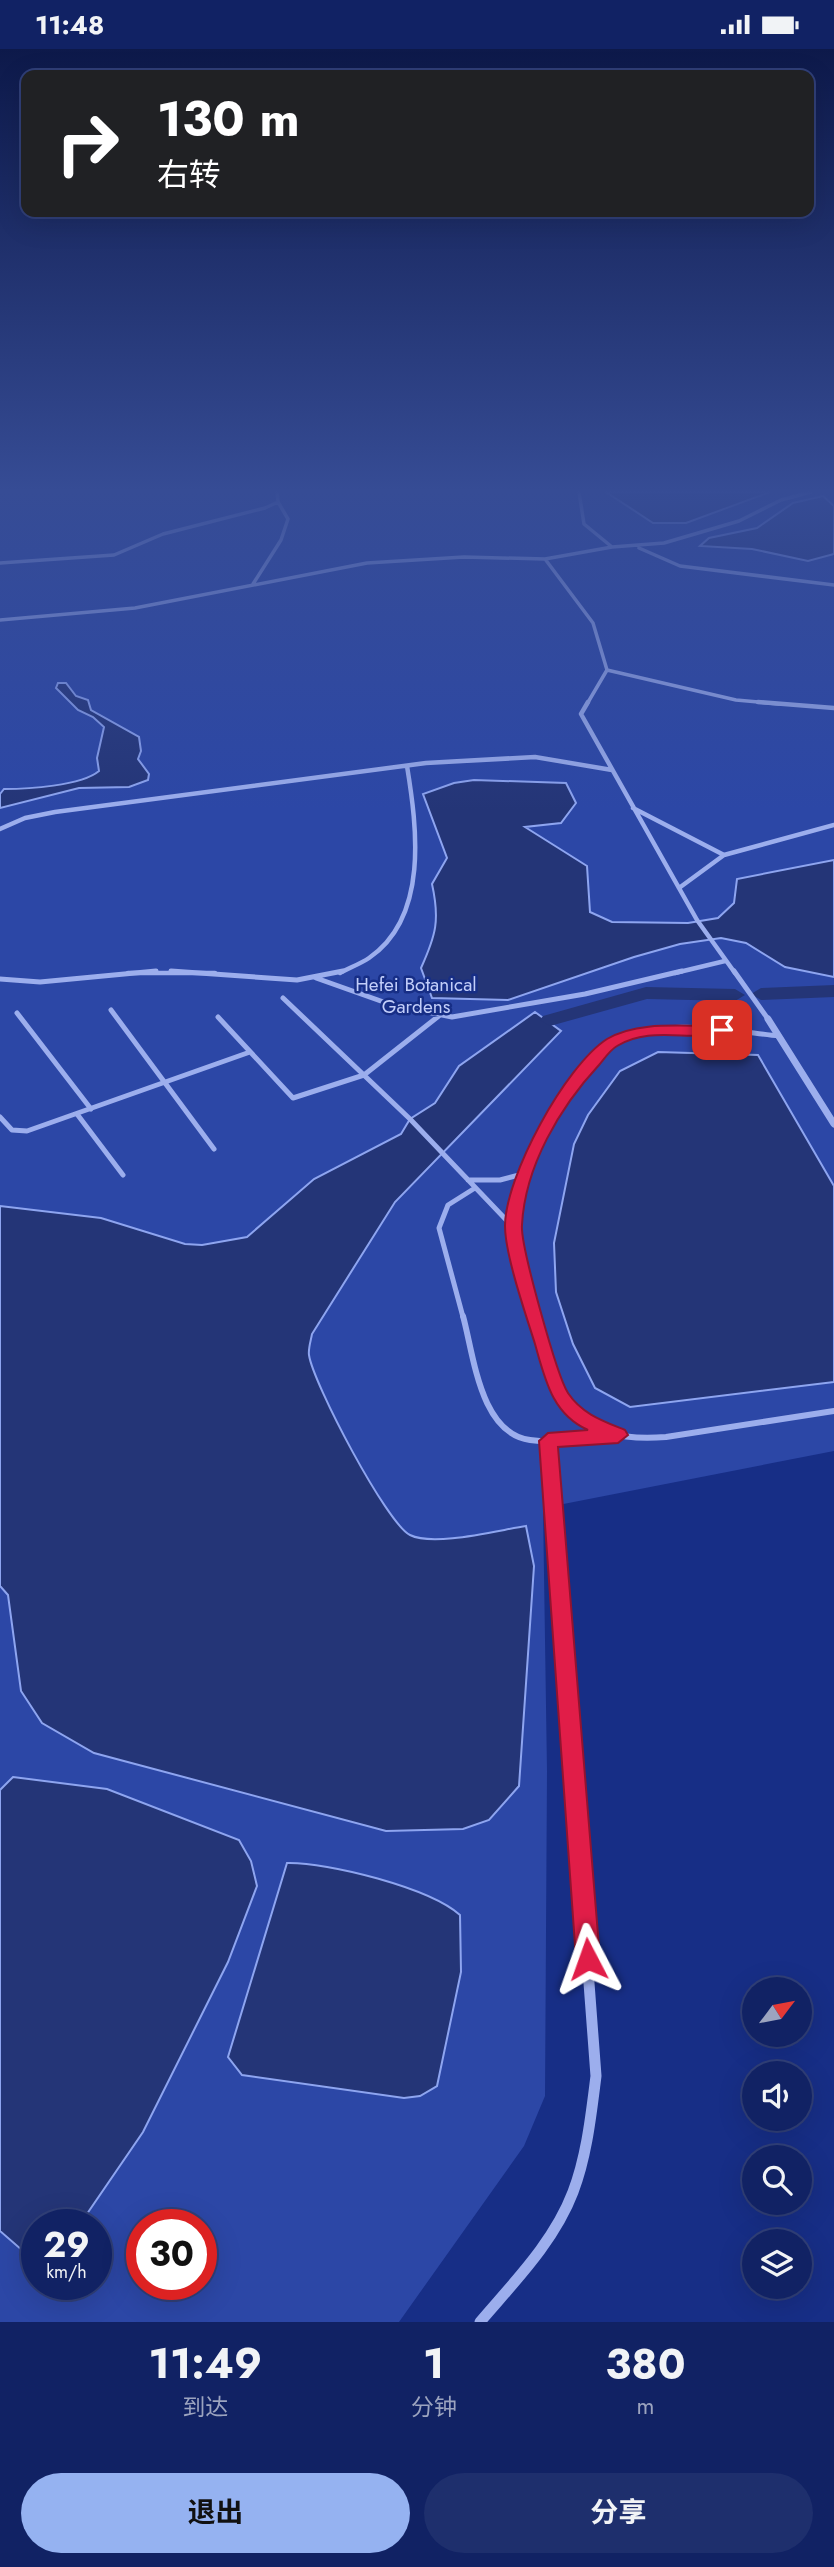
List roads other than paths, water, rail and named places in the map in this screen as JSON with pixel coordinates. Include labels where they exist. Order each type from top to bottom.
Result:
[{"type":"street","points":[[768,1019],[834,1124]]},
{"type":"street","points":[[480,2322],[537,2255],[568,2205],[587,2143],[596,2076],[548,1441]]},
{"type":"lane","points":[[0,620],[135,608],[186,598]]},
{"type":"lane","points":[[574,598],[593,623],[607,670],[581,714],[697,920],[768,1019]]},
{"type":"lane","points":[[607,670],[736,700],[834,708]]},
{"type":"lane","points":[[0,829],[25,818],[55,812],[407,766],[535,757],[612,770]]},
{"type":"lane","points":[[0,979],[24,984],[62,983],[147,971],[203,971],[296,980],[335,974],[362,961],[401,925],[410,901],[416,836],[407,766]]},
{"type":"lane","points":[[633,808],[724,855]]},
{"type":"lane","points":[[678,888],[724,855],[834,825]]},
{"type":"lane","points":[[316,978],[392,1005],[440,1015],[463,1016],[584,994],[725,961]]},
{"type":"lane","points":[[283,998],[410,1119],[513,1227]]},
{"type":"lane","points":[[110,1010],[214,1149]]},
{"type":"lane","points":[[17,1013],[91,1109]]},
{"type":"lane","points":[[218,1017],[293,1098],[364,1075],[440,1015]]},
{"type":"lane","points":[[618,1435],[580,1419],[559,1395],[529,1300],[513,1227],[523,1174],[554,1111],[577,1080],[618,1038],[639,1032],[664,1030],[737,1031],[779,1036]]},
{"type":"lane","points":[[0,1117],[7,1127],[23,1132],[250,1052]]},
{"type":"lane","points":[[77,1114],[123,1175]]},
{"type":"lane","points":[[468,1180],[500,1180],[523,1174]]},
{"type":"lane","points":[[475,1188],[448,1205],[439,1228],[489,1412],[504,1430],[520,1439],[548,1441],[618,1435],[652,1439],[834,1411]]},
{"type":"waterway","points":[[761,994],[834,991]]},
{"type":"waterway","points":[[550,1020],[646,993],[735,995]]},
{"type":"park label","name":"Hefei Botanical Gardens","points":[[416,995]]}]
